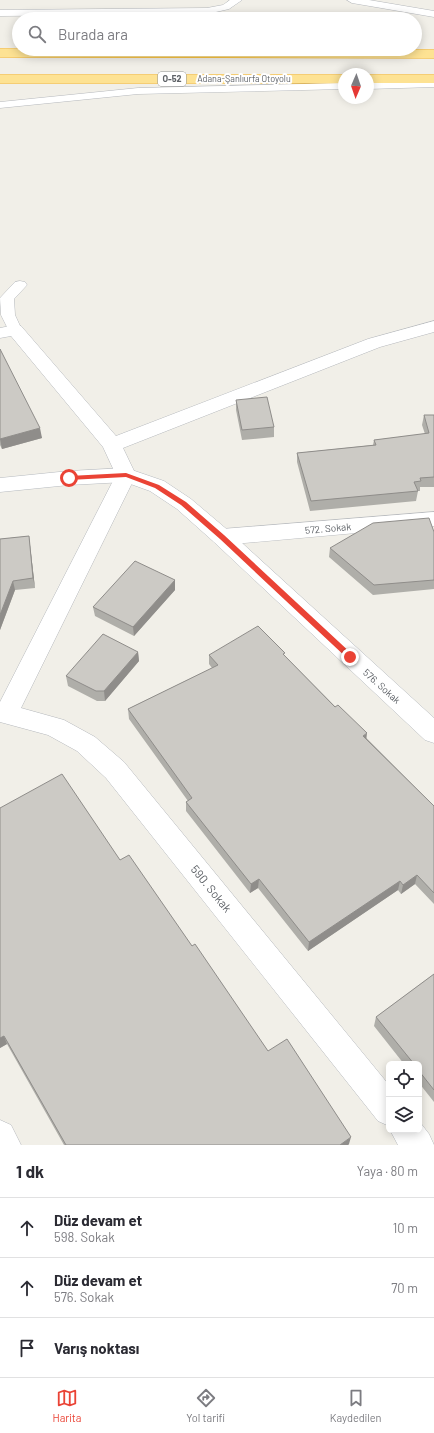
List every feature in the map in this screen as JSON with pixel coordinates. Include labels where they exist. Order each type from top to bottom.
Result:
[{"type":"highway","points":[[0,53],[12,53]]},
{"type":"highway","points":[[422,54],[434,54]]},
{"type":"highway","name":"Adana-Şanlıurfa Otoyolu","points":[[0,79],[338,79]]},
{"type":"highway","points":[[374,79],[434,79]]},
{"type":"street","points":[[112,445],[374,343],[434,326]]},
{"type":"street","points":[[7,331],[112,445],[126,475]]},
{"type":"street","points":[[406,334],[434,341]]},
{"type":"street","points":[[0,485],[69,478],[126,475]]},
{"type":"street","points":[[3,712],[126,475]]},
{"type":"street","name":"576. Sokak","points":[[126,475],[157,486],[184,504],[222,537],[432,730]]},
{"type":"street","name":"572. Sokak","points":[[222,537],[434,519]]},
{"type":"street","name":"590. Sokak","points":[[3,712],[55,728],[86,744],[115,770],[386,1106]]},
{"type":"street","points":[[408,1133],[418,1145]]},
{"type":"street","points":[[0,1136],[5,1145]]},
{"type":"lane","points":[[172,2],[197,12],[226,7],[237,0]]},
{"type":"lane","points":[[352,0],[434,14]]},
{"type":"lane","points":[[0,13],[12,13]]},
{"type":"lane","points":[[422,20],[434,21]]},
{"type":"lane","points":[[0,23],[12,22]]},
{"type":"lane","points":[[374,86],[434,84]]},
{"type":"lane","points":[[0,105],[138,91],[338,86]]},
{"type":"lane","points":[[7,331],[7,298],[20,285]]},
{"type":"building","points":[[0,349],[40,428],[0,439]]},
{"type":"building","points":[[267,397],[274,427],[242,430],[236,400]]},
{"type":"building","points":[[424,415],[434,415],[434,477],[420,478],[421,481],[414,482],[418,491],[311,501],[297,453],[376,445],[374,440],[429,433]]},
{"type":"building","points":[[429,518],[434,532],[434,580],[374,585],[330,548],[373,523]]},
{"type":"building","points":[[29,536],[33,578],[13,581],[0,615],[0,539]]},
{"type":"building","points":[[135,561],[175,580],[133,627],[93,607]]},
{"type":"building","points":[[258,626],[335,707],[338,705],[367,733],[363,736],[434,806],[434,893],[417,875],[403,885],[400,881],[309,942],[259,879],[251,884],[186,802],[192,798],[128,709],[218,665],[209,655]]},
{"type":"building","points":[[103,634],[138,652],[104,691],[96,691],[66,676]]},
{"type":"building","points":[[62,774],[120,860],[129,855],[192,946],[195,944],[268,1051],[287,1039],[351,1137],[340,1145],[66,1145],[4,1036],[0,1038],[0,808]]},
{"type":"building","points":[[434,974],[434,1090],[422,1075],[422,1061],[412,1061],[376,1017]]},
{"type":"route","points":[[69,478],[126,475],[157,486],[184,504],[222,537],[350,657]]}]
